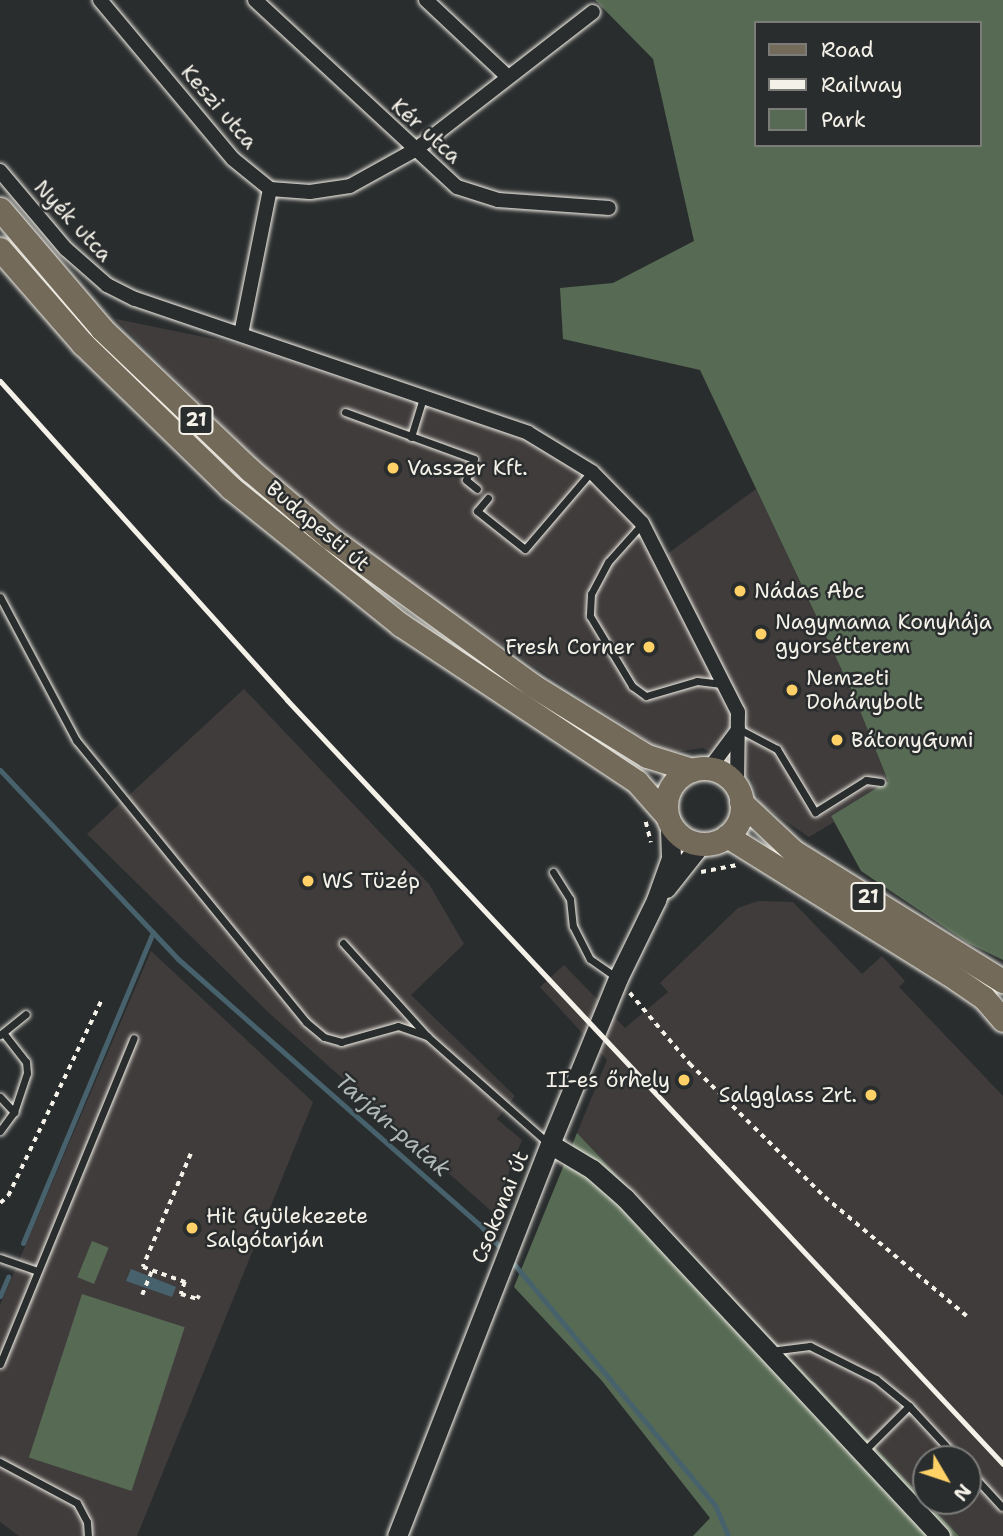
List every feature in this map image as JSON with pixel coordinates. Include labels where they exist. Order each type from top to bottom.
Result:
[{"type":"main road","name":"Budapesti út","points":[[0,209],[111,338],[250,470],[330,538],[532,685],[647,756],[700,769]]},
{"type":"main road","name":"Budapesti út","points":[[0,249],[83,344],[231,488],[401,625],[637,782],[660,818]]},
{"type":"main road","name":"21","points":[[700,769],[725,775],[739,794],[793,851],[1003,981]]},
{"type":"main road","points":[[677,862],[660,818],[669,792],[700,769]]},
{"type":"main road","points":[[701,844],[727,836],[737,824],[739,794]]},
{"type":"main road","name":"21","points":[[660,818],[683,838],[701,844]]},
{"type":"main road","name":"21","points":[[727,836],[961,982],[984,998],[1003,1020]]},
{"type":"main road","name":"Csokonai út","points":[[397,1536],[492,1288],[618,978],[677,862],[701,844]]},
{"type":"main road","points":[[550,1144],[592,1168],[625,1198],[940,1536]]},
{"type":"street","name":"Keszi utca","points":[[100,0],[233,159],[270,189]]},
{"type":"street","name":"Kér utca","points":[[255,0],[457,187],[498,200],[609,208]]},
{"type":"street","points":[[426,0],[508,77]]},
{"type":"street","points":[[593,12],[415,150],[350,187],[310,192],[270,189],[241,334],[528,433],[592,472],[642,523],[738,712],[739,794]]},
{"type":"street","name":"Nyék utca","points":[[0,171],[66,249],[107,285],[241,334]]},
{"type":"street","points":[[700,769],[738,729]]},
{"type":"lane","points":[[411,437],[423,398]]},
{"type":"lane","points":[[345,412],[474,459],[466,480],[477,489]]},
{"type":"lane","points":[[488,498],[477,510],[525,550],[592,472]]},
{"type":"lane","points":[[642,523],[608,562],[591,594],[590,616],[632,686],[646,696],[697,681],[714,680],[724,687]]},
{"type":"lane","points":[[0,597],[76,740],[306,1022],[324,1037],[341,1042],[398,1026],[428,1036]]},
{"type":"lane","points":[[738,729],[777,749],[815,811],[866,780],[881,782]]},
{"type":"lane","points":[[554,872],[570,899],[573,926],[590,959],[618,978]]},
{"type":"lane","points":[[343,943],[428,1036],[550,1144]]},
{"type":"lane","points":[[0,1131],[14,1112],[25,1085],[26,1062],[1,1034],[26,1014]]},
{"type":"lane","points":[[0,1364],[134,1038]]},
{"type":"lane","points":[[0,1097],[14,1112]]},
{"type":"lane","points":[[0,1258],[37,1271]]},
{"type":"lane","points":[[766,1351],[810,1346],[876,1378],[909,1406],[945,1445]]},
{"type":"lane","points":[[863,1452],[909,1406]]},
{"type":"lane","points":[[0,1462],[77,1503],[88,1522],[88,1536]]},
{"type":"lane","points":[[982,1485],[1002,1507]]},
{"type":"path","points":[[660,818],[655,848],[677,862],[698,873],[751,867]]},
{"type":"path","points":[[618,978],[690,1064],[825,1197],[967,1316]]},
{"type":"path","points":[[0,1203],[8,1196],[102,999]]},
{"type":"path","points":[[191,1154],[143,1267],[185,1283],[181,1294],[197,1299],[199,1295]]},
{"type":"path","points":[[142,1295],[152,1270]]},
{"type":"shaded area","points":[[116,319],[238,344],[524,439],[593,481],[617,503],[642,536],[655,563],[756,489],[855,698],[888,781],[831,816],[834,822],[809,837],[760,804],[751,778],[703,748],[675,752],[655,746],[423,593],[323,515],[253,456]]},
{"type":"shaded area","points":[[244,689],[429,884],[464,944],[411,995],[515,1096],[497,1119],[522,1140],[505,1182],[499,1218],[268,1012],[87,834]]},
{"type":"shaded area","points":[[758,901],[793,902],[862,974],[882,956],[905,981],[899,987],[1003,1096],[1003,1536],[959,1536],[939,1515],[982,1515],[982,1445],[912,1445],[912,1486],[577,1133],[607,1060],[540,987],[564,965],[625,1028],[668,992],[660,983],[738,908]]},
{"type":"shaded area","points":[[151,951],[313,1102],[137,1536],[19,1536],[0,1522],[0,1305]]},
{"type":"green space","points":[[595,0],[1003,0],[1003,960],[968,943],[861,871],[831,816],[888,781],[855,698],[700,370],[563,339],[560,288],[613,283],[694,241],[653,59]]},
{"type":"green space","points":[[577,1133],[912,1486],[912,1515],[939,1515],[959,1536],[693,1536],[710,1518],[602,1381],[514,1287]]},
{"type":"green space","points":[[92,1241],[109,1248],[94,1284],[77,1277]]},
{"type":"green space","points":[[82,1294],[185,1327],[132,1491],[29,1458]]},
{"type":"water","points":[[131,1269],[176,1287],[172,1297],[126,1281]]},
{"type":"waterway","name":"Tarján-patak","points":[[0,770],[178,959],[479,1224],[503,1251]]},
{"type":"waterway","points":[[23,1243],[153,932]]},
{"type":"waterway","name":"Tarján-patak","points":[[509,1258],[715,1505],[728,1536]]},
{"type":"waterway","points":[[0,1296],[8,1277]]},
{"type":"railway","points":[[0,381],[287,700],[1003,1464]]},
{"type":"place","name":"Vasszer Kft.","points":[[393,468]]},
{"type":"place","name":"Nádas Abc","points":[[740,591]]},
{"type":"place","name":"Nagymama Konyhája gyorsétterem","points":[[761,634]]},
{"type":"place","name":"Fresh Corner","points":[[649,647]]},
{"type":"place","name":"Nemzeti Dohánybolt","points":[[792,690]]},
{"type":"place","name":"BátonyGumi","points":[[837,740]]},
{"type":"place","name":"WS Tüzép","points":[[308,881]]},
{"type":"place","name":"II-es őrhely","points":[[684,1080]]},
{"type":"place","name":"Salgglass Zrt.","points":[[871,1095]]},
{"type":"place","name":"Hit Gyülekezete Salgótarján","points":[[192,1228]]}]
